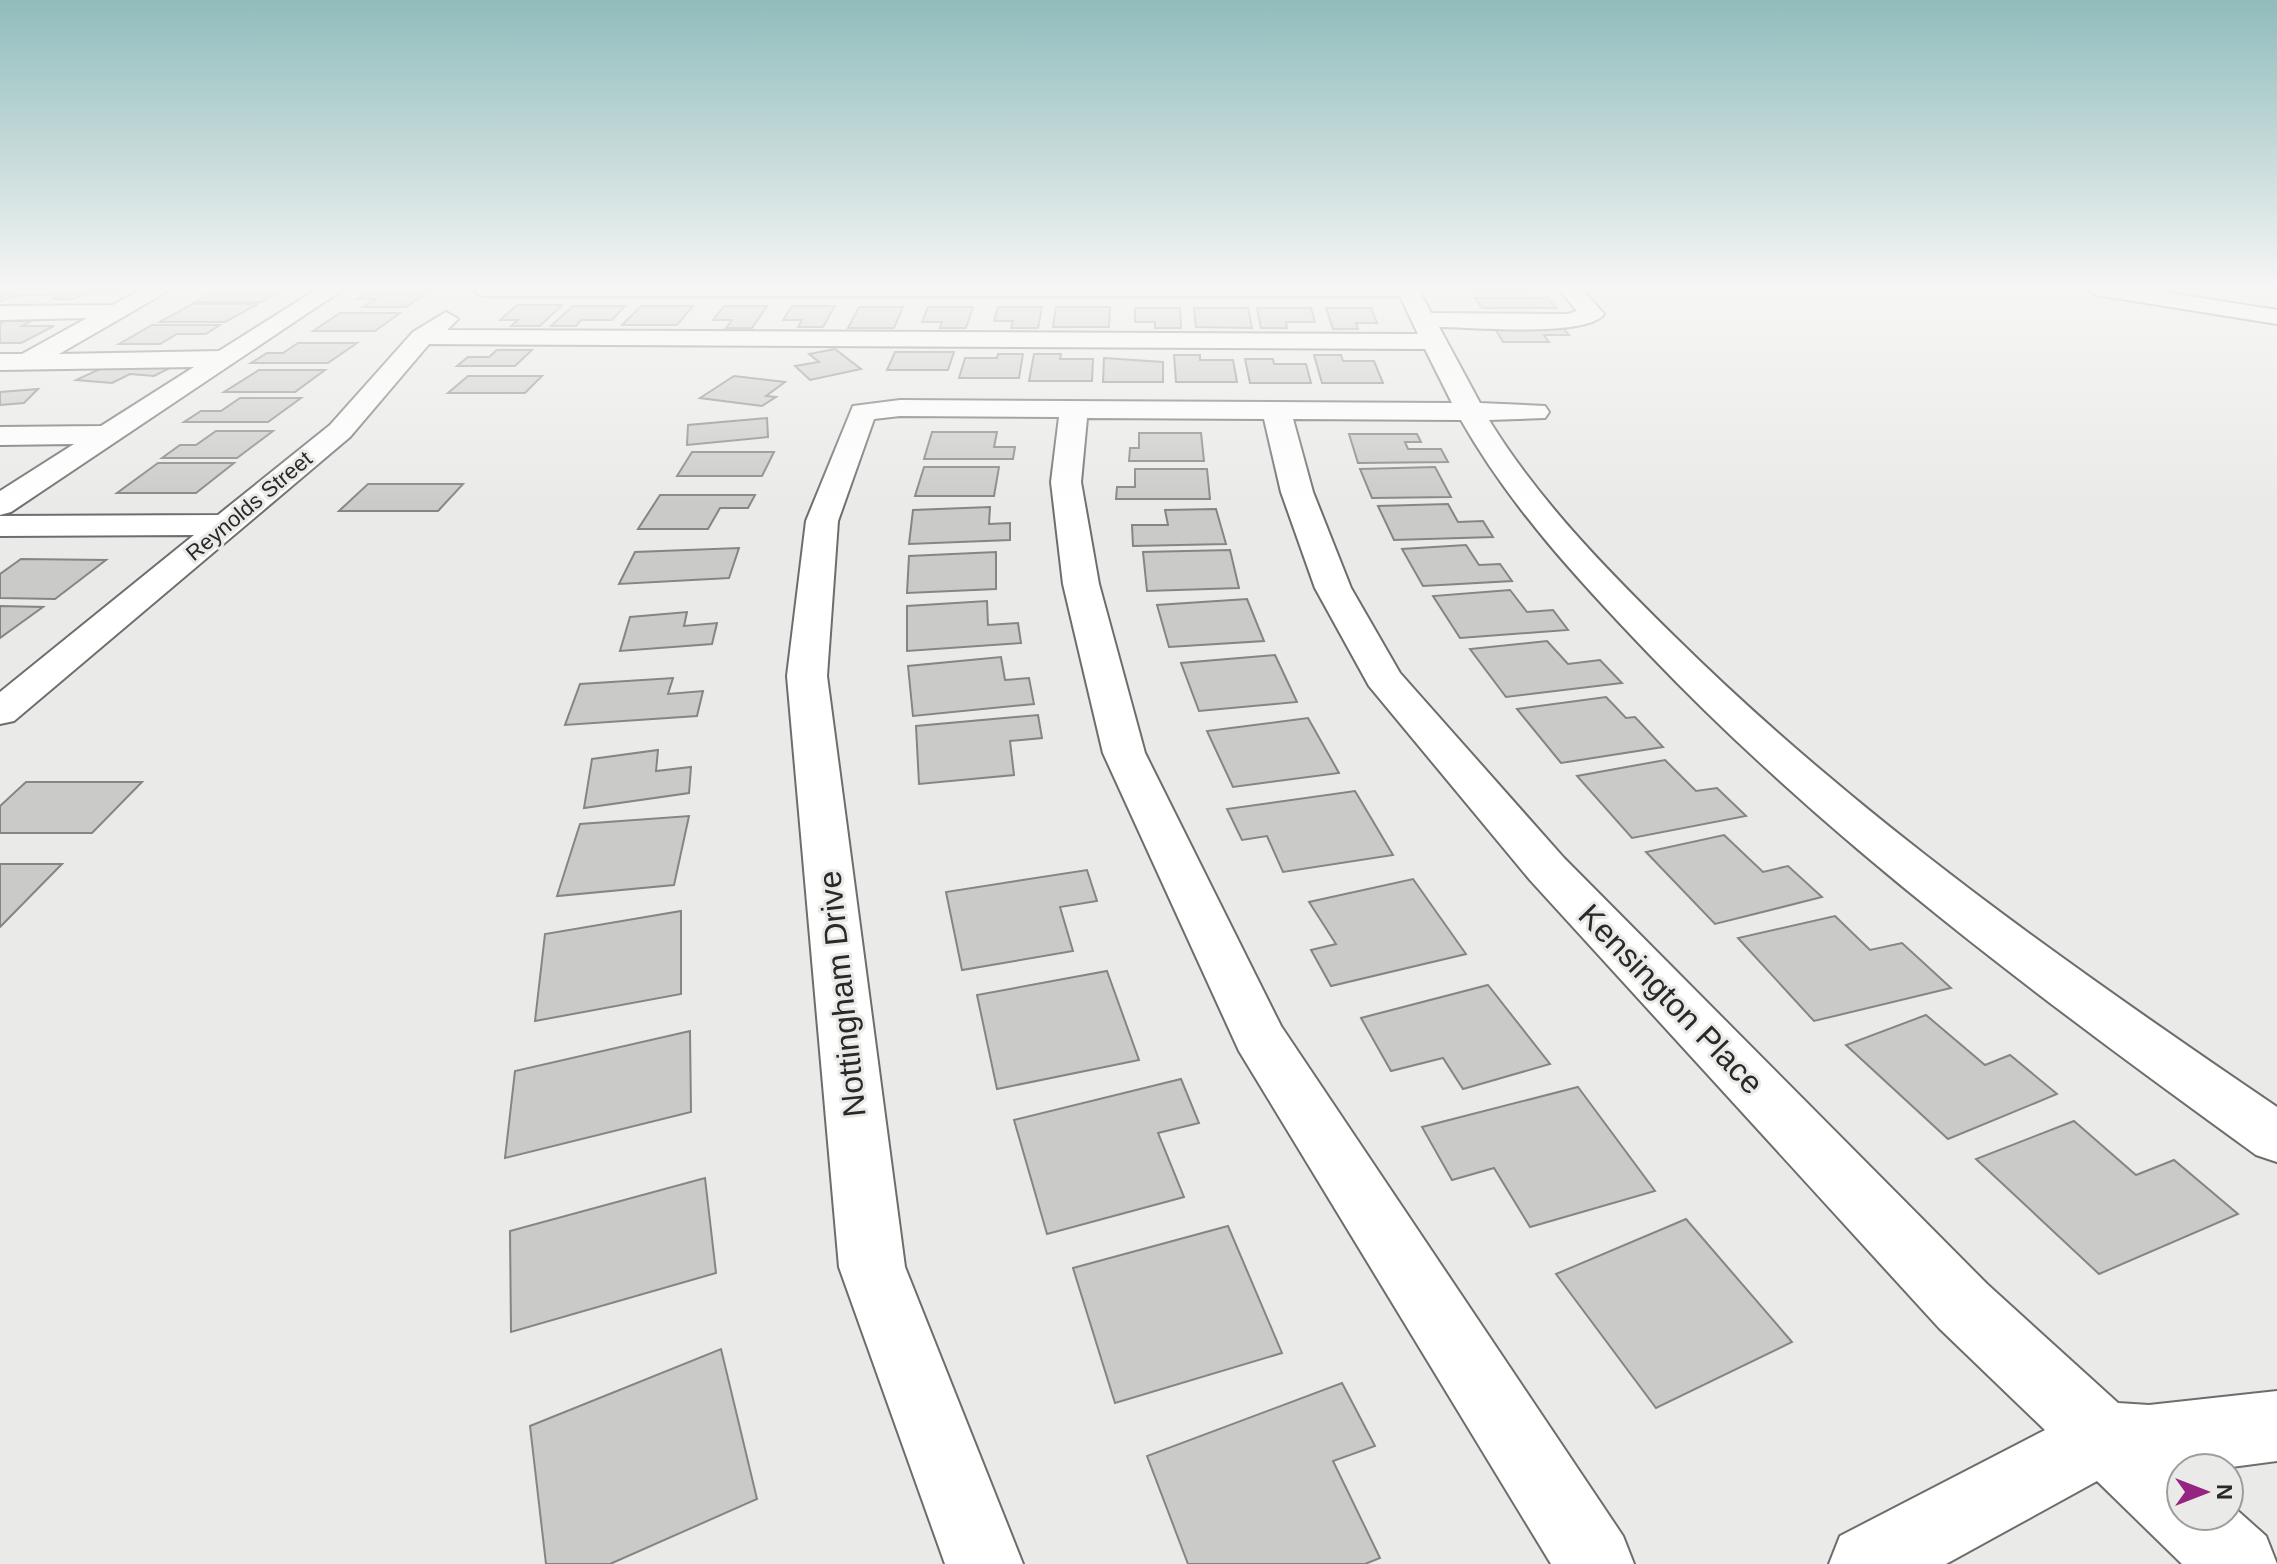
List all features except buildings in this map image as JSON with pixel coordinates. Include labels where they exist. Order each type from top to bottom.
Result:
[{"type":"street","points":[[0,505],[222,361]]},
{"type":"street","name":"Reynolds Street","points":[[0,712],[340,431],[401,361]]},
{"type":"street","points":[[1444,361],[1469,410],[1503,464],[1579,557],[1709,696],[1914,873],[2148,1048],[2277,1138]]},
{"type":"street","name":"Nottingham Drive","points":[[984,1564],[872,1267],[807,676],[822,521],[863,412],[900,408],[1074,408]]},
{"type":"street","points":[[1535,412],[1074,408],[1066,482],[1081,584],[1124,753],[1258,1036],[1595,1564]]},
{"type":"street","name":"Kensington Place","points":[[1276,409],[1297,492],[1333,588],[1383,678],[1547,869],[1963,1306],[2165,1495]]},
{"type":"street","points":[[0,436],[108,435]]},
{"type":"street","points":[[0,526],[226,525]]},
{"type":"street","points":[[1868,1564],[2104,1438],[2149,1441],[2277,1426]]},
{"type":"street","points":[[2204,1532],[2238,1564]]}]
